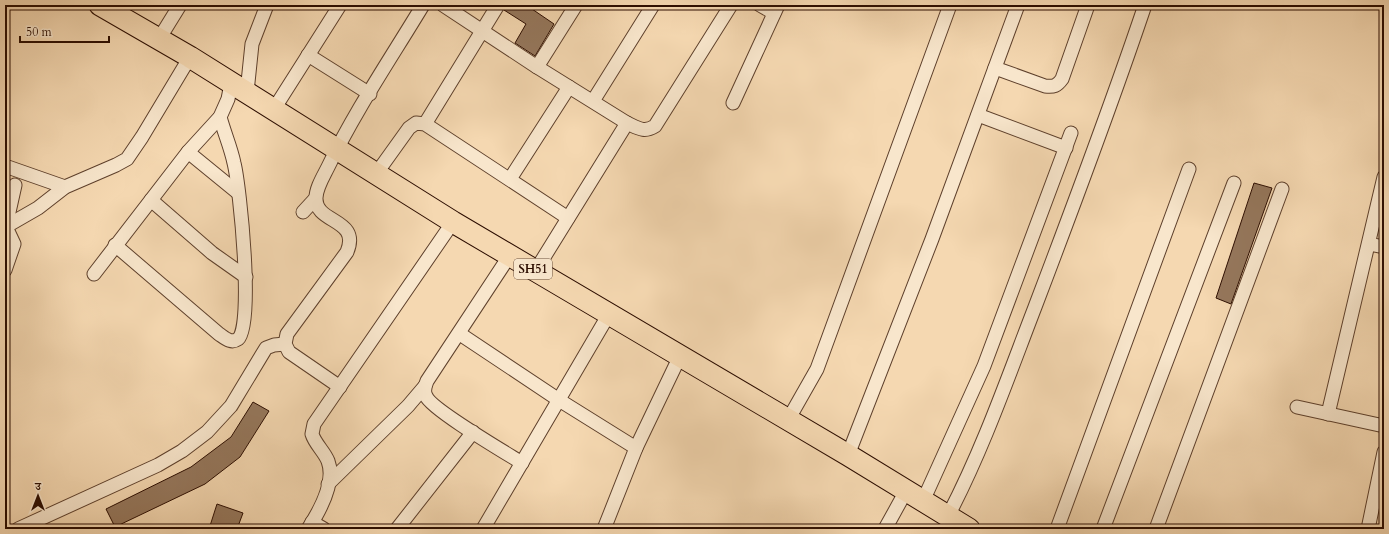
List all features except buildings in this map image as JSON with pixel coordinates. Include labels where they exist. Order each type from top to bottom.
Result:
[{"type":"main road","name":"SH51","points":[[100,5],[190,57],[453,222],[848,455],[967,528]]},
{"type":"street","points":[[159,39],[180,5]]},
{"type":"street","points":[[94,274],[188,152],[220,117],[226,102],[239,88],[252,44],[267,5]]},
{"type":"street","points":[[274,109],[340,5]]},
{"type":"street","points":[[303,212],[315,199],[317,190],[337,148],[423,5]]},
{"type":"street","points":[[443,5],[537,67],[627,123],[641,130],[648,130],[655,126],[731,5]]},
{"type":"street","points":[[425,124],[498,5]]},
{"type":"street","points":[[537,67],[576,5]]},
{"type":"street","points":[[593,101],[653,5]]},
{"type":"street","points":[[733,103],[776,9],[760,5]]},
{"type":"street","points":[[788,420],[817,369],[950,5]]},
{"type":"street","points":[[995,68],[1045,86],[1052,87],[1058,85],[1062,79],[1088,5]]},
{"type":"street","points":[[948,516],[968,477],[1063,234],[1145,5]]},
{"type":"street","points":[[848,455],[978,116],[995,68],[1014,6]]},
{"type":"street","points":[[308,55],[370,94]]},
{"type":"street","points":[[6,228],[38,208],[65,187],[127,159],[142,137],[190,57]]},
{"type":"street","points":[[510,180],[569,86]]},
{"type":"street","points":[[978,116],[1066,148]]},
{"type":"street","points":[[116,246],[228,341],[234,341],[239,338],[243,330],[246,277],[234,164],[220,117]]},
{"type":"street","points":[[376,174],[409,128],[416,123],[425,124],[568,218]]},
{"type":"street","points":[[536,270],[627,123]]},
{"type":"street","points":[[885,529],[915,496],[984,366],[1071,133]]},
{"type":"street","points":[[1042,140],[1061,161]]},
{"type":"street","points":[[188,152],[237,192]]},
{"type":"street","points":[[5,166],[65,187]]},
{"type":"street","points":[[1057,529],[1189,169]]},
{"type":"street","points":[[1328,414],[1384,177]]},
{"type":"street","points":[[1103,529],[1234,183]]},
{"type":"street","points":[[5,270],[14,244],[6,228],[15,185]]},
{"type":"street","points":[[1156,529],[1282,189]]},
{"type":"street","points":[[315,199],[322,212],[345,228],[351,235],[351,243],[347,252],[287,334],[285,344],[289,352],[340,387]]},
{"type":"street","points":[[151,200],[212,253],[246,277]]},
{"type":"street","points":[[324,529],[310,525],[330,476],[329,463],[314,438],[313,429],[453,222]]},
{"type":"street","points":[[1369,244],[1384,247]]},
{"type":"street","points":[[328,484],[408,406],[425,386],[510,255]]},
{"type":"street","points":[[483,529],[609,314]]},
{"type":"street","points":[[460,334],[559,400],[636,448]]},
{"type":"street","points":[[18,529],[158,465],[182,451],[206,432],[231,406],[266,348],[274,344],[285,344]]},
{"type":"street","points":[[604,529],[636,448],[680,356]]},
{"type":"street","points":[[425,386],[426,396],[430,402],[473,432],[522,463]]},
{"type":"street","points":[[1297,407],[1384,426]]},
{"type":"street","points":[[397,529],[473,432]]},
{"type":"street","points":[[1368,529],[1384,452]]}]
